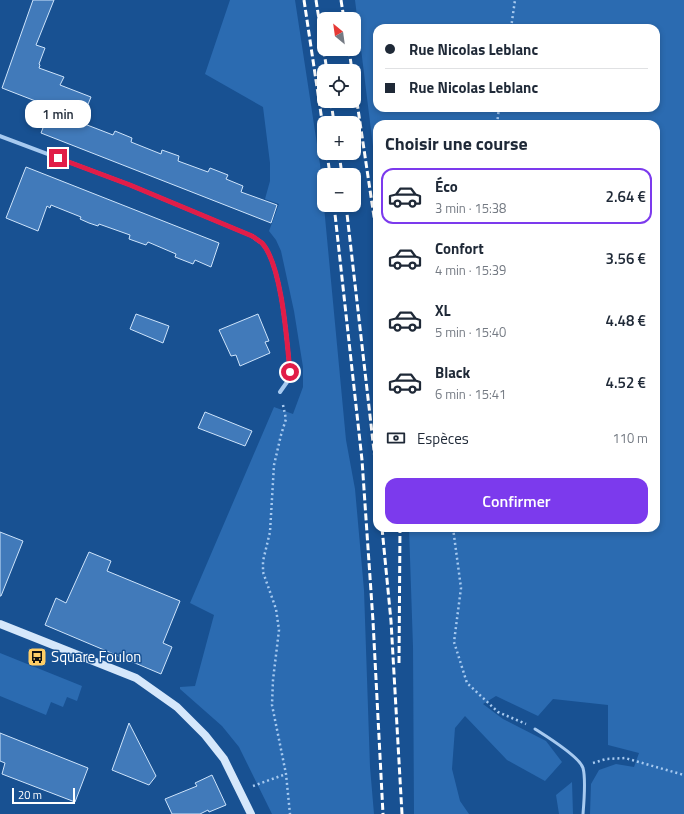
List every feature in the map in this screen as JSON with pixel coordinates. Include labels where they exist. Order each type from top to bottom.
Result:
[{"type":"street","points":[[0,136],[151,194],[252,236],[262,244],[269,255],[275,270],[285,316],[290,372],[287,382],[280,392]]},
{"type":"street","points":[[0,624],[136,678],[177,707],[205,735],[224,759],[251,814]]},
{"type":"lane","points":[[535,729],[572,755],[583,766],[583,814]]},
{"type":"path","points":[[512,24],[515,0]]},
{"type":"path","points":[[280,392],[286,419],[274,465],[270,532],[263,561],[263,572],[276,609],[279,630],[273,680],[272,705],[286,774],[290,814]]},
{"type":"path","points":[[454,532],[461,588],[454,642],[466,683],[498,712],[535,729]]},
{"type":"path","points":[[583,766],[606,759],[625,758],[684,775]]},
{"type":"path","points":[[240,791],[286,774]]},
{"type":"shaded area","points":[[230,0],[295,0],[317,144],[317,160],[319,160],[320,164],[320,168],[317,168],[317,212],[325,212],[346,440],[355,489],[364,590],[370,767],[374,814],[272,814],[239,747],[222,726],[180,689],[180,687],[195,686],[214,615],[190,603],[274,407],[293,414],[303,387],[303,367],[294,311],[281,251],[276,240],[269,231],[279,204],[265,199],[270,181],[270,163],[263,107],[205,74]]},
{"type":"shaded area","points":[[355,0],[684,0],[684,814],[590,814],[591,784],[599,770],[616,764],[634,767],[639,753],[608,745],[608,705],[553,699],[538,716],[496,696],[483,704],[503,719],[546,741],[562,762],[545,781],[507,760],[465,716],[455,728],[452,769],[460,801],[469,814],[414,814],[413,647],[409,532],[660,532],[660,120],[373,120],[373,146],[361,49],[361,12],[356,12]]},
{"type":"shaded area","points":[[0,653],[82,686],[77,701],[67,697],[63,707],[51,702],[46,715],[0,696]]},
{"type":"shaded area","points":[[572,782],[573,814],[559,814],[556,795]]},
{"type":"building","points":[[33,0],[54,0],[36,45],[45,48],[39,68],[64,77],[60,85],[91,97],[82,119],[84,119],[82,123],[113,135],[115,131],[132,138],[131,142],[161,154],[162,150],[179,156],[178,161],[208,172],[210,168],[228,175],[226,179],[243,186],[241,192],[277,205],[271,223],[41,133],[51,107],[2,88]]},
{"type":"building","points":[[26,167],[219,243],[211,267],[195,260],[193,264],[175,257],[176,254],[148,242],[146,245],[129,239],[130,235],[99,224],[98,226],[89,223],[80,219],[81,217],[51,205],[50,208],[47,206],[38,231],[6,218]]},
{"type":"building","points":[[136,314],[169,326],[163,343],[130,329]]},
{"type":"building","points":[[258,314],[269,341],[265,342],[270,353],[240,366],[236,355],[231,356],[219,330]]},
{"type":"building","points":[[205,412],[252,431],[245,446],[198,428]]},
{"type":"building","points":[[0,532],[23,541],[1,596],[0,596]]},
{"type":"building","points":[[89,552],[111,561],[107,571],[180,601],[163,643],[172,647],[161,674],[45,625],[56,598],[66,603]]},
{"type":"building","points":[[129,723],[156,776],[149,785],[112,770]]},
{"type":"building","points":[[0,733],[88,768],[75,802],[2,774],[5,763],[0,761]]},
{"type":"building","points":[[212,775],[226,805],[200,814],[172,814],[165,799],[197,786],[195,783]]},
{"type":"railway","points":[[304,0],[321,116]]},
{"type":"railway","points":[[316,0],[326,64]]},
{"type":"railway","points":[[341,0],[343,12]]},
{"type":"railway","points":[[350,56],[351,64]]},
{"type":"railway","points":[[332,108],[333,116]]},
{"type":"railway","points":[[358,108],[373,210]]},
{"type":"railway","points":[[328,160],[329,168]]},
{"type":"railway","points":[[340,160],[341,168]]},
{"type":"railway","points":[[335,212],[362,460],[373,621],[383,814]]},
{"type":"railway","points":[[347,212],[373,442]]},
{"type":"railway","points":[[382,532],[391,621],[402,814]]},
{"type":"railway","points":[[399,663],[400,532]]},
{"type":"place","name":"Square Foulon","points":[[37,657]]},
{"type":"route","points":[[58,158],[130,185],[252,236],[262,244],[269,255],[275,270],[285,316],[290,372]]}]
